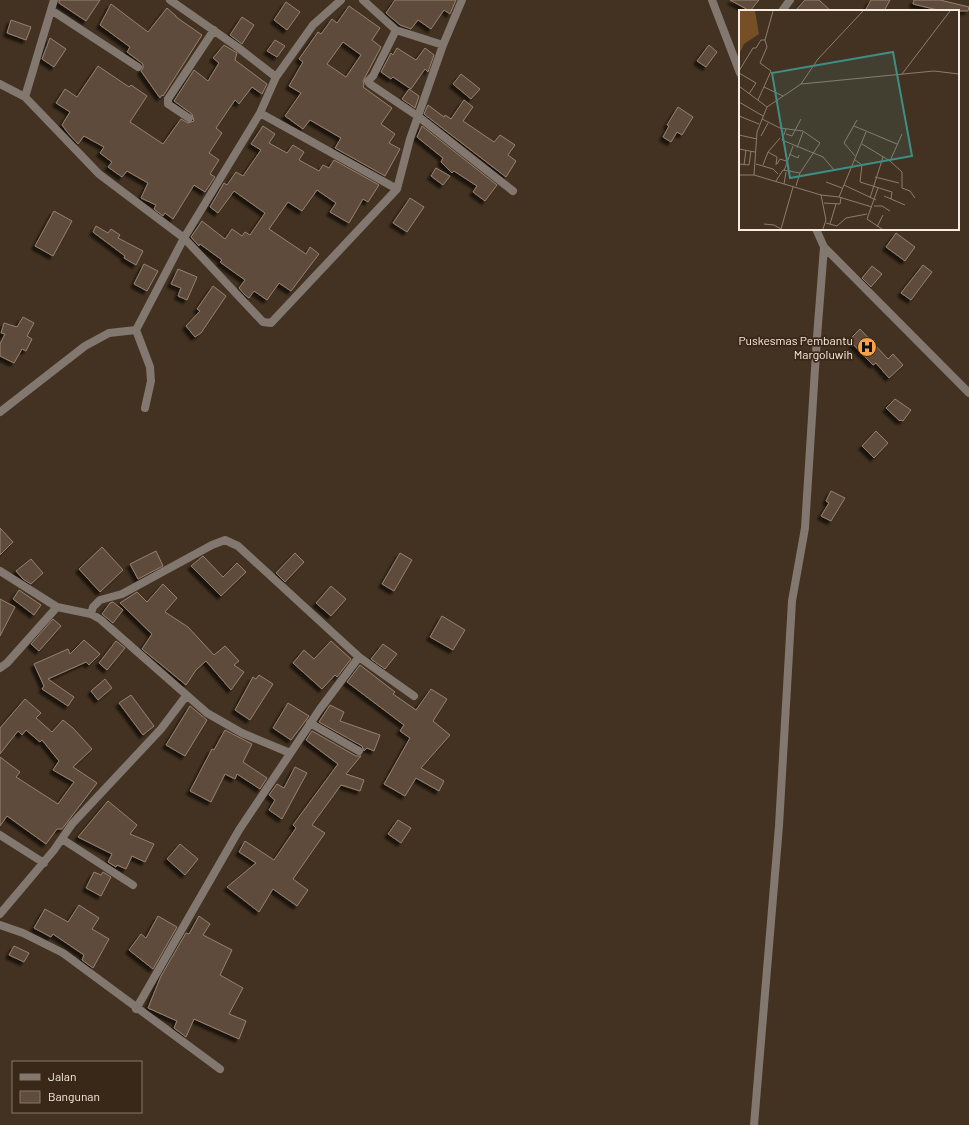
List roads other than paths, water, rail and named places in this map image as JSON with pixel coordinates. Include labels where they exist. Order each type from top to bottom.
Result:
[{"type":"street","points":[[25,97],[54,0]]},
{"type":"street","points":[[170,0],[214,30],[276,77]]},
{"type":"street","points":[[145,408],[151,381],[150,367],[136,330],[184,238],[260,113],[276,77],[313,25],[342,0]]},
{"type":"street","points":[[363,0],[396,30],[443,45]]},
{"type":"street","points":[[0,84],[25,97],[99,174],[184,238],[263,322],[271,323],[397,189],[410,139],[419,117],[443,45],[462,0]]},
{"type":"street","points":[[712,0],[739,69]]},
{"type":"street","points":[[783,10],[790,0]]},
{"type":"street","points":[[51,10],[138,67]]},
{"type":"street","points":[[189,118],[168,104],[168,99],[214,30]]},
{"type":"street","points":[[396,30],[373,76],[368,81],[370,84],[419,117],[513,191]]},
{"type":"street","points":[[260,113],[397,189]]},
{"type":"street","points":[[816,230],[824,247],[969,393]]},
{"type":"street","points":[[754,1125],[779,826],[792,601],[805,528],[816,337],[824,247]]},
{"type":"street","points":[[0,412],[85,346],[109,333],[136,330]]},
{"type":"street","points":[[91,614],[93,607],[100,600],[122,594],[212,545],[225,540],[238,546],[359,657],[414,696]]},
{"type":"street","points":[[0,571],[57,607],[91,614],[110,628],[186,696],[219,720],[250,736],[290,753]]},
{"type":"street","points":[[0,668],[7,663],[57,607]]},
{"type":"street","points":[[136,1009],[240,830],[310,723],[359,657]]},
{"type":"street","points":[[0,914],[44,863],[79,816],[161,729],[186,696]]},
{"type":"street","points":[[310,723],[359,751]]},
{"type":"street","points":[[0,835],[44,863]]},
{"type":"street","points":[[62,839],[133,885]]},
{"type":"street","points":[[0,925],[23,933],[63,953],[136,1009],[220,1069]]},
{"type":"place","name":"Puskesmas Pembantu Margoluwih","points":[[867,347]]}]
